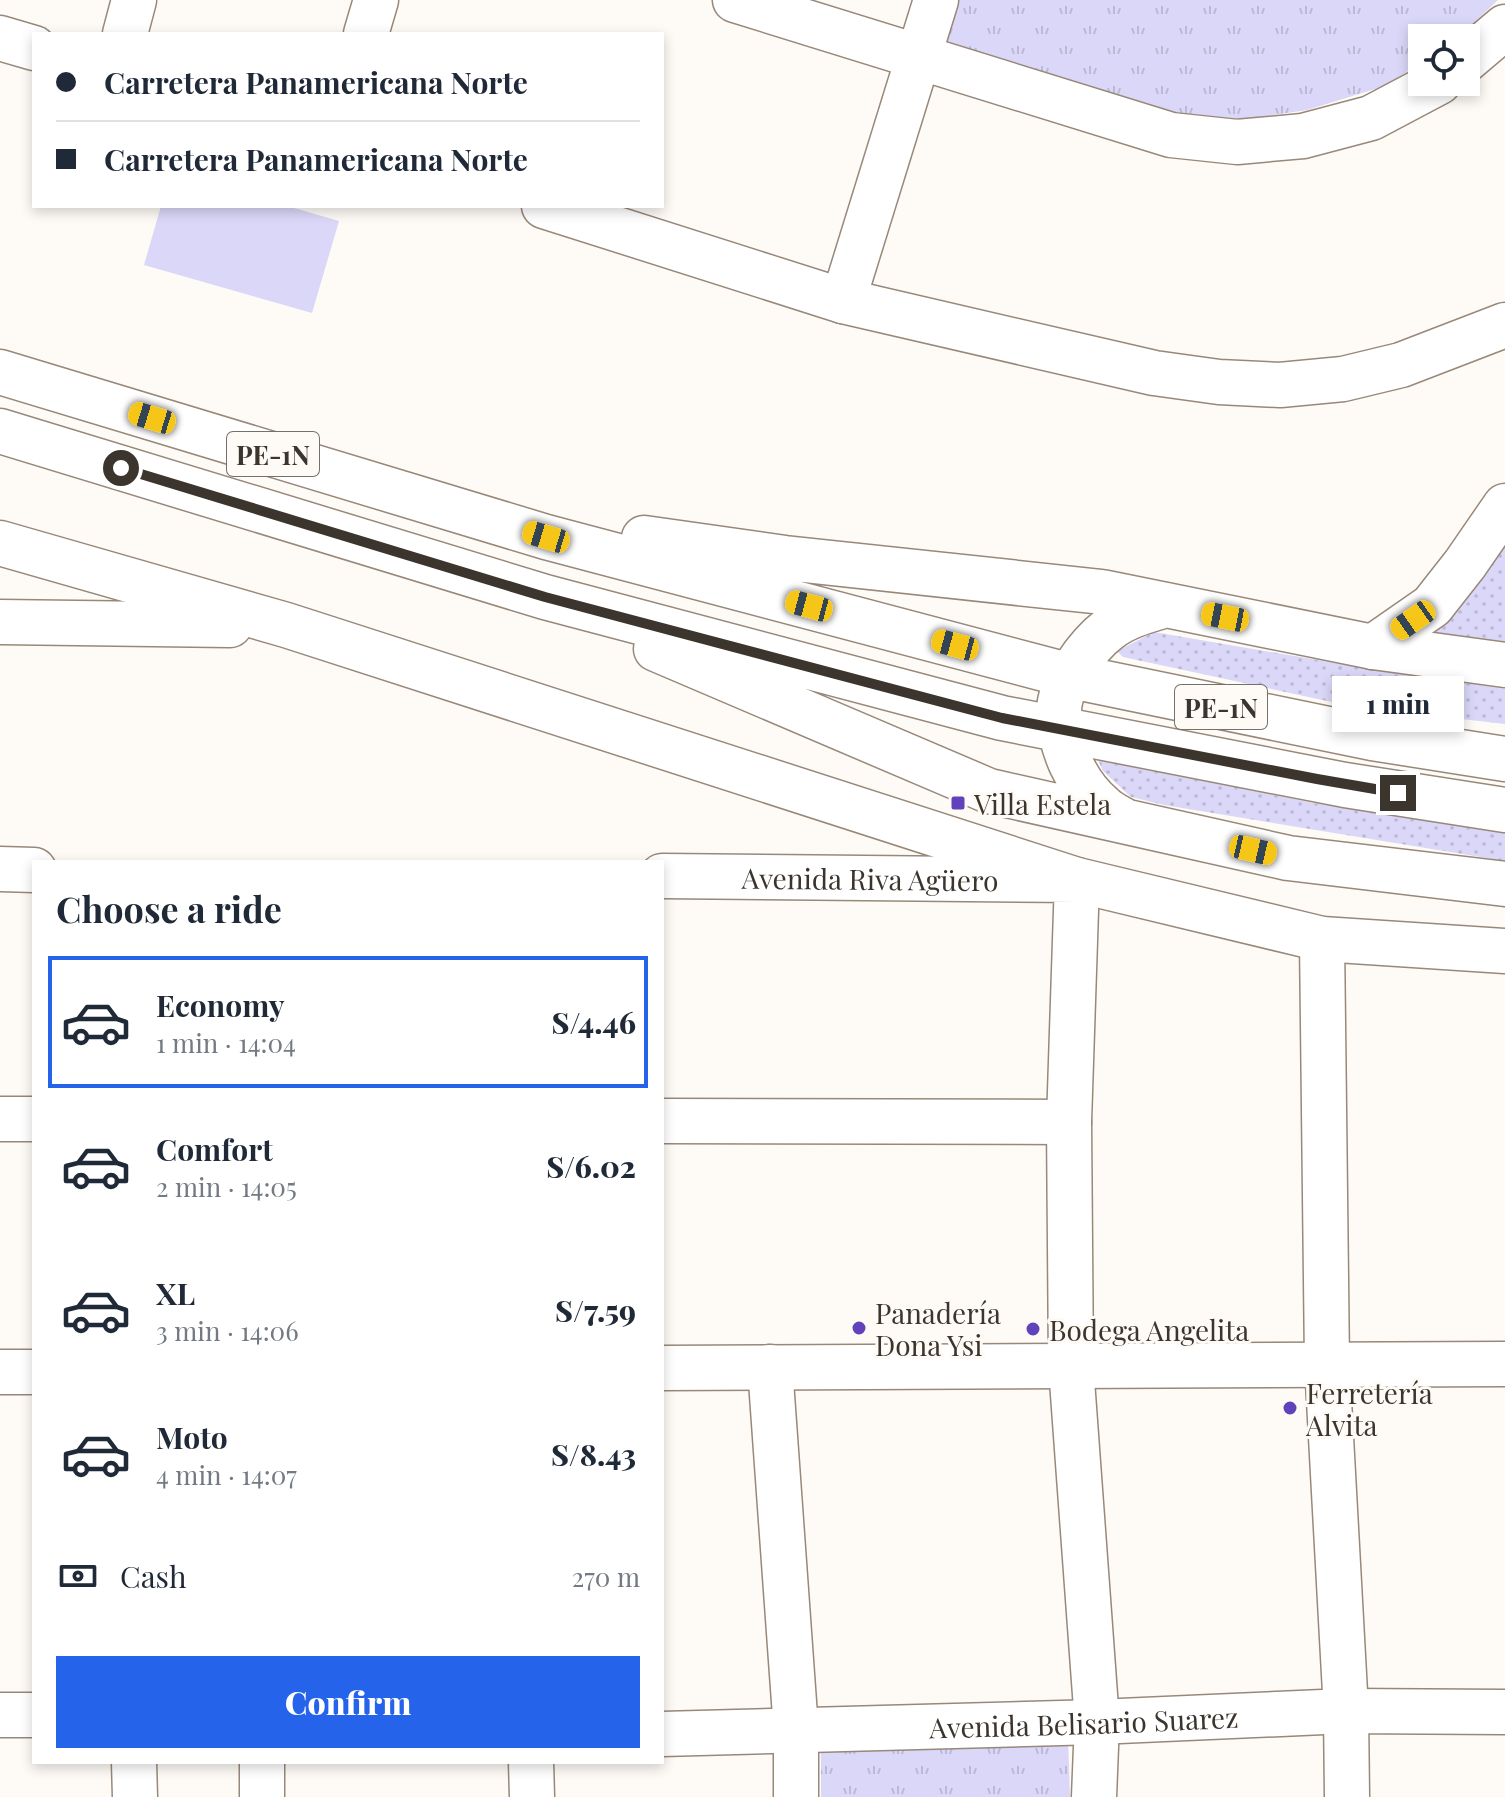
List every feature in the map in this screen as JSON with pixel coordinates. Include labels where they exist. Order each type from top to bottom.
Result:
[{"type":"main road","points":[[126,32],[134,0]]},
{"type":"main road","points":[[367,32],[376,0]]},
{"type":"main road","points":[[735,0],[1171,135],[1237,142],[1303,136],[1371,118],[1413,96]]},
{"type":"main road","points":[[843,301],[936,0]]},
{"type":"main road","points":[[1480,48],[1505,27]]},
{"type":"main road","points":[[0,38],[32,47]]},
{"type":"main road","points":[[550,208],[843,301],[1154,373],[1219,382],[1280,385],[1343,379],[1401,365],[1505,325]]},
{"type":"main road","name":"PE-1N","points":[[0,372],[546,537],[1071,676],[1372,738],[1505,759]]},
{"type":"main road","name":"PE-1N","points":[[0,431],[545,597],[1002,718],[1345,785],[1505,810]]},
{"type":"main road","points":[[1373,647],[1432,606],[1505,506]]},
{"type":"main road","points":[[546,537],[605,533],[785,558],[1102,592],[1373,647],[1505,665]]},
{"type":"main road","points":[[0,543],[286,625],[1077,880],[1322,939],[1505,951]]},
{"type":"main road","points":[[545,597],[679,659],[989,791],[1288,858],[1505,884]]},
{"type":"main road","points":[[1129,823],[1103,807],[1083,785],[1068,759],[1059,711],[1062,693],[1087,650],[1110,629],[1136,614],[1166,605]]},
{"type":"main road","points":[[0,622],[286,625]]},
{"type":"main road","points":[[0,869],[32,870]]},
{"type":"main road","name":"Avenida Riva Agüero","points":[[664,876],[1077,880]]},
{"type":"main road","points":[[1077,880],[1069,1122],[1071,1367],[1097,1722],[1094,1797]]},
{"type":"main road","points":[[1322,939],[1327,1364],[1346,1711],[1347,1797]]},
{"type":"main road","points":[[0,1119],[32,1119]]},
{"type":"main road","points":[[664,1121],[1069,1122]]},
{"type":"main road","points":[[664,1368],[1505,1364]]},
{"type":"main road","points":[[770,1367],[796,1730],[796,1797]]},
{"type":"main road","points":[[0,1372],[32,1372]]},
{"type":"main road","name":"Avenida Belisario Suarez","points":[[664,1734],[1097,1722],[1346,1711],[1505,1712]]},
{"type":"main road","points":[[0,1715],[32,1715]]},
{"type":"main road","points":[[134,1764],[135,1797]]},
{"type":"main road","points":[[262,1764],[262,1797]]},
{"type":"main road","points":[[531,1764],[532,1797]]},
{"type":"green space","points":[[950,0],[1498,0],[1473,24],[1408,24],[1408,71],[1385,86],[1307,110],[1212,124],[935,48]]},
{"type":"green space","points":[[160,208],[294,208],[339,221],[312,313],[144,265]]},
{"type":"green space","points":[[1505,539],[1505,643],[1434,633]]},
{"type":"green space","points":[[1154,632],[1505,689],[1505,724],[1355,707],[1123,657],[1117,651]]},
{"type":"green space","points":[[1097,758],[1313,803],[1505,829],[1505,861],[1131,797],[1103,771]]},
{"type":"green space","points":[[1068,1737],[1070,1797],[821,1797],[821,1743]]},
{"type":"place","name":"Villa Estela","points":[[958,803]]},
{"type":"place","name":"Panadería Dona Ysi","points":[[859,1328]]},
{"type":"place","name":"Bodega Angelita","points":[[1033,1329]]},
{"type":"place","name":"Ferretería Alvita","points":[[1290,1408]]},
{"type":"route","points":[[121,468],[545,597],[1002,718],[1398,793]]}]
